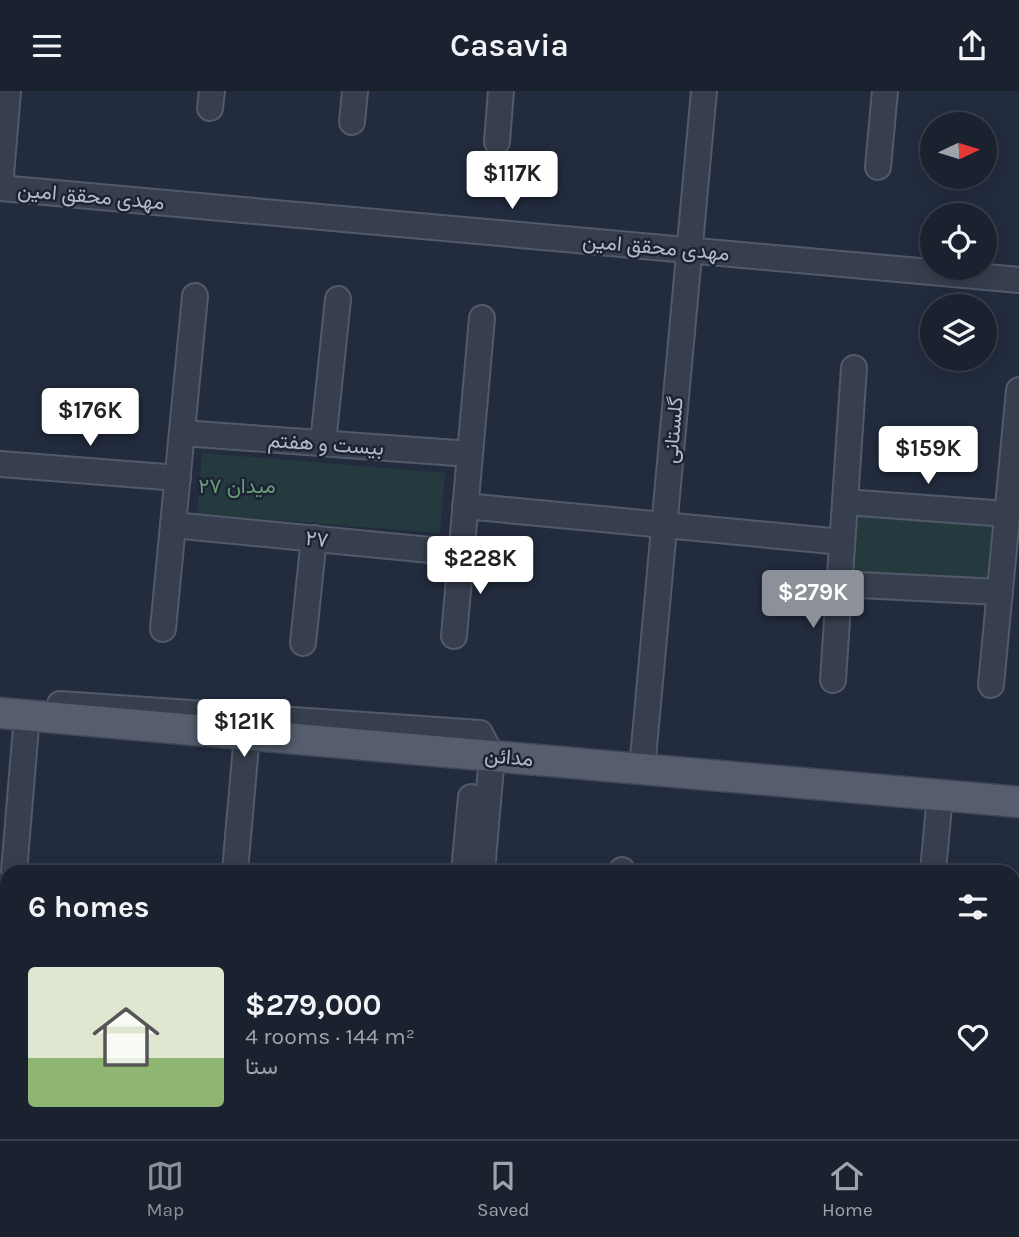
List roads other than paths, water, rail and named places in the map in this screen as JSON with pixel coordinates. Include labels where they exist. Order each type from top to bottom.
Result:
[{"type":"main road","name":"مدائن","points":[[14,714],[1019,802]]},
{"type":"street","points":[[0,188],[8,91]]},
{"type":"street","points":[[352,122],[355,91]]},
{"type":"street","points":[[497,142],[501,91]]},
{"type":"street","name":"گلستانی","points":[[642,769],[704,91]]},
{"type":"street","points":[[878,167],[885,91]]},
{"type":"street","name":"مهدی محقق امین","points":[[0,188],[1019,280]]},
{"type":"street","points":[[163,629],[195,296]]},
{"type":"street","points":[[323,443],[338,299]]},
{"type":"street","points":[[454,636],[482,318]]},
{"type":"street","points":[[833,680],[854,368]]},
{"type":"street","points":[[991,685],[1000,592],[1012,552],[1007,515],[1019,390]]},
{"type":"street","name":"بیست و هفتم","points":[[182,433],[470,454]]},
{"type":"street","points":[[0,464],[177,478]]},
{"type":"street","points":[[845,502],[1007,515]]},
{"type":"street","points":[[466,506],[842,542]]},
{"type":"street","name":"۲۷","points":[[173,525],[461,553]]},
{"type":"street","points":[[303,642],[314,538]]},
{"type":"street","points":[[839,584],[1000,592]]},
{"type":"street","points":[[0,699],[480,733],[483,755],[482,865]]},
{"type":"street","points":[[14,714],[14,865]]},
{"type":"street","points":[[236,865],[247,734]]},
{"type":"street","points":[[465,865],[483,755]]},
{"type":"street","points":[[934,865],[940,795]]},
{"type":"park label","name":"میدان ۲۷","points":[[237,486]]}]
